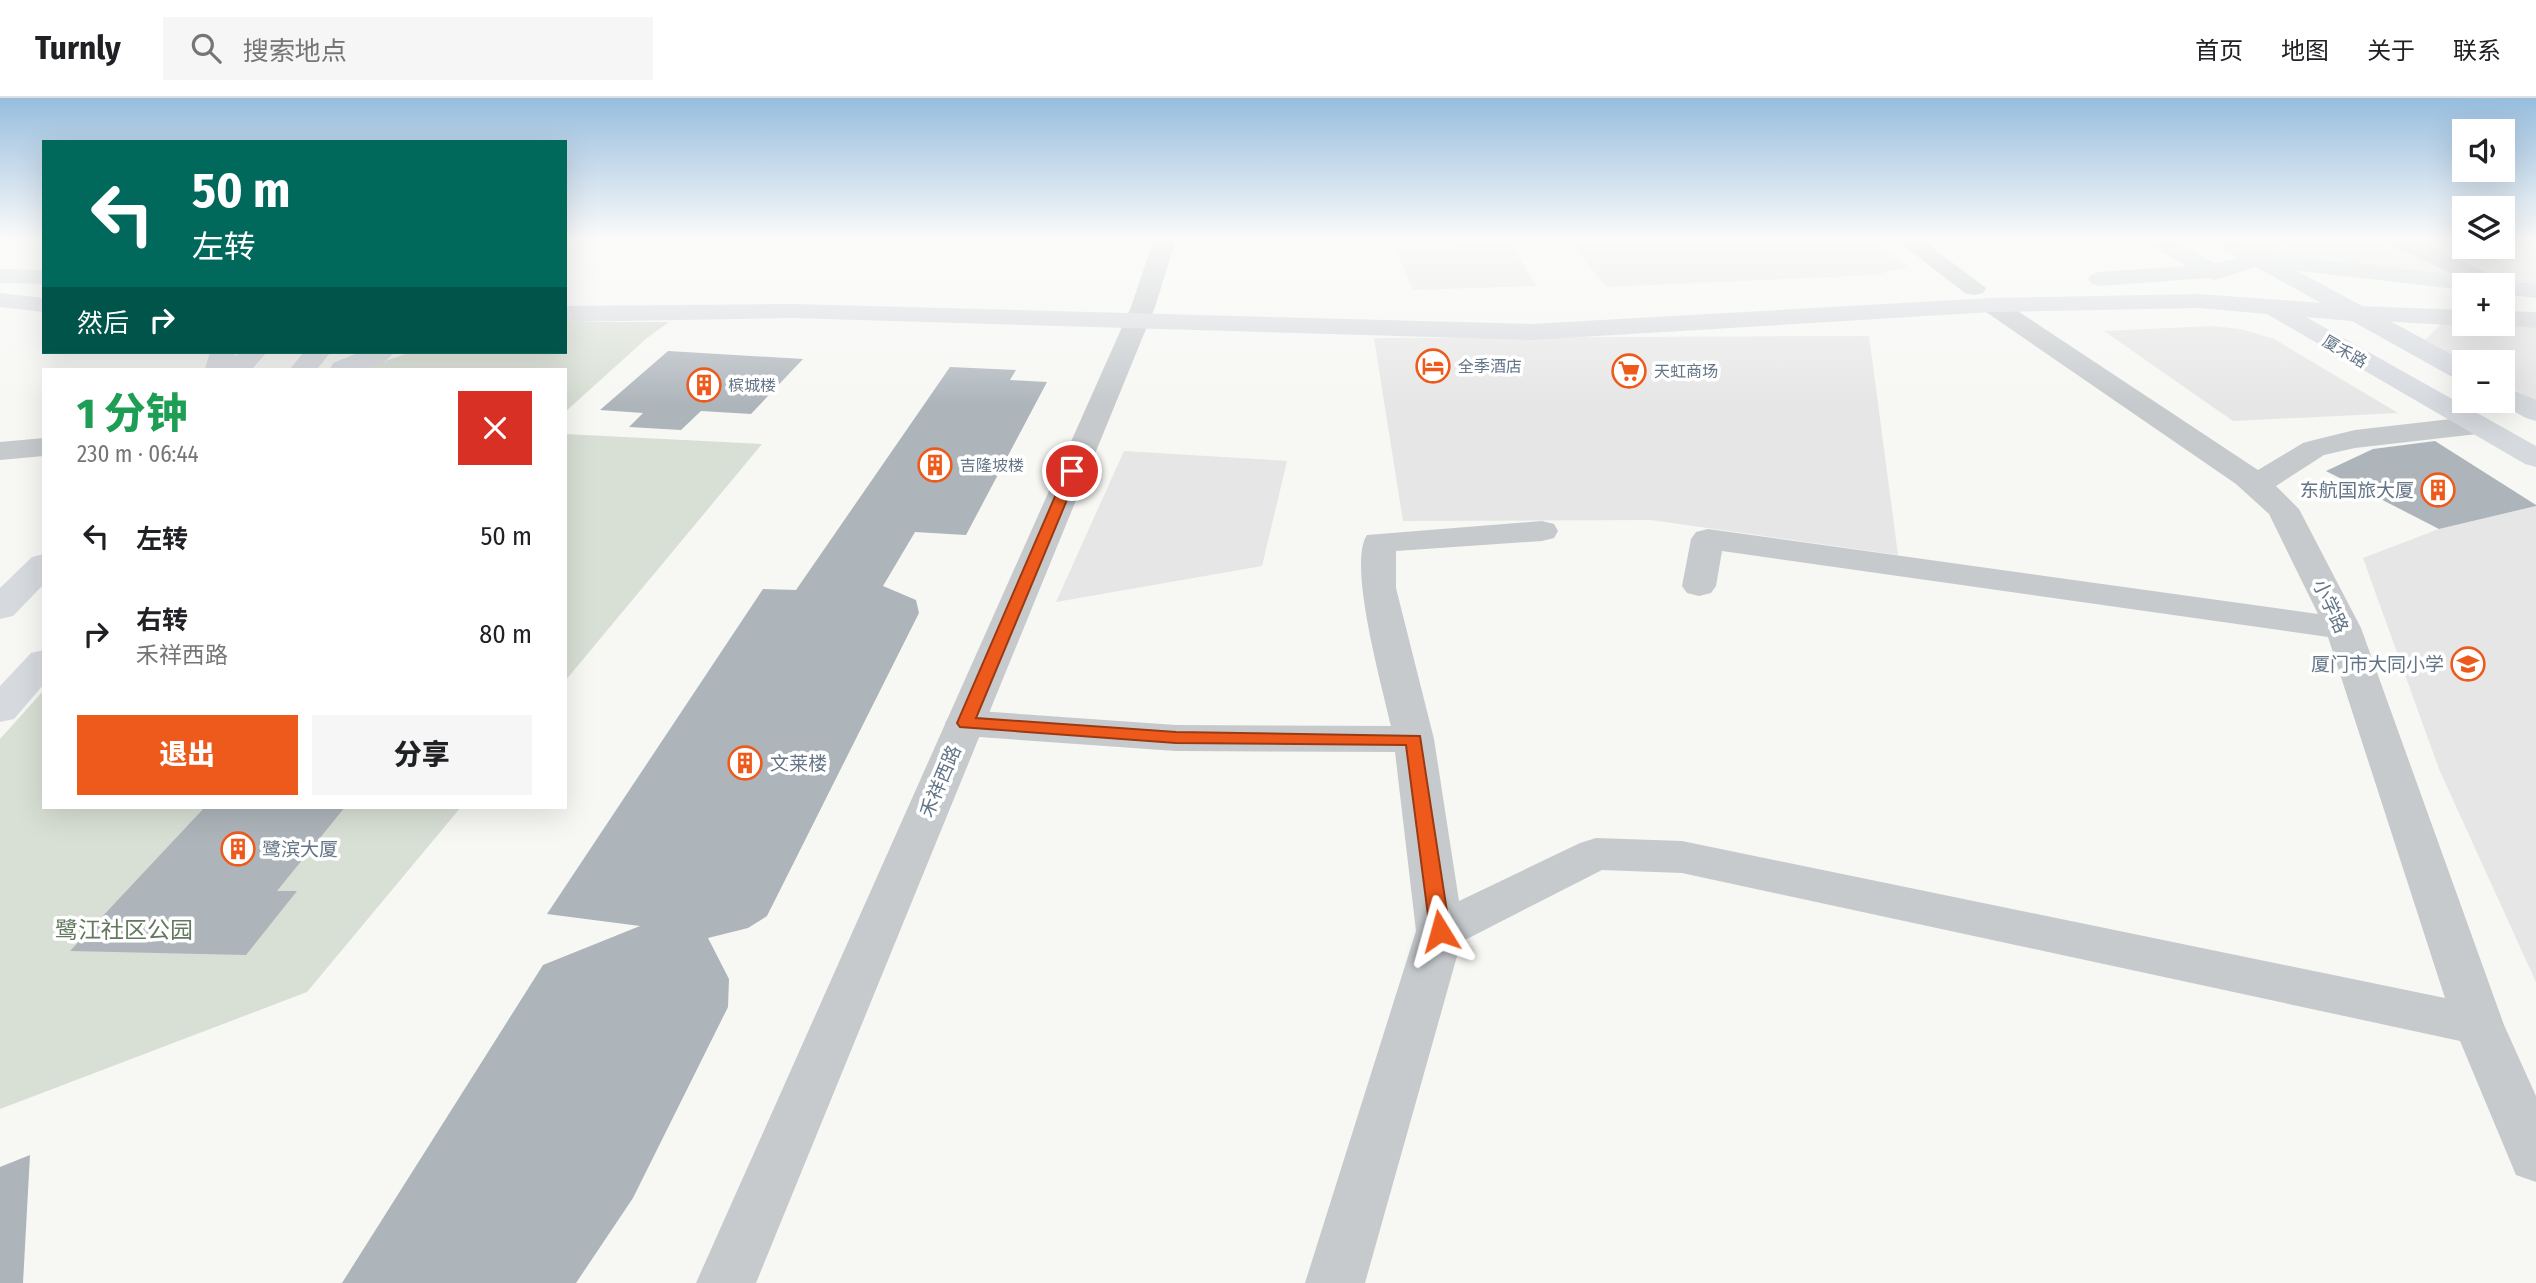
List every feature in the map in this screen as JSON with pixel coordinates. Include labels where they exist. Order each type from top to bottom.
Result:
[{"type":"main road","points":[[579,294],[609,301],[714,295],[1531,332],[2007,294]]},
{"type":"main road","name":"厦禾路","points":[[2248,294],[2536,458]]},
{"type":"main road","name":"厦禾路","points":[[2321,294],[2452,365]]},
{"type":"main road","points":[[1983,297],[2199,301],[2358,314],[2452,318]]},
{"type":"main road","points":[[0,302],[42,306]]},
{"type":"main road","points":[[567,314],[793,311],[1140,314]]},
{"type":"main road","points":[[2515,319],[2536,320]]},
{"type":"main road","points":[[238,368],[252,354]]},
{"type":"main road","points":[[304,368],[316,354]]},
{"type":"main road","points":[[345,368],[377,354]]},
{"type":"main road","points":[[2515,400],[2536,412]]},
{"type":"main road","points":[[0,608],[42,566]]},
{"type":"main road","points":[[0,710],[42,663]]},
{"type":"street","name":"禾祥西路","points":[[726,1283],[1147,294]]},
{"type":"street","name":"小学路","points":[[1979,294],[2256,485],[2283,509],[2343,628],[2479,1025],[2536,1158]]},
{"type":"street","points":[[2256,485],[2314,449],[2355,439],[2477,425]]},
{"type":"street","points":[[0,451],[42,447]]},
{"type":"street","points":[[1335,1283],[1440,931],[1414,739],[1379,588],[1379,542],[1542,530]]},
{"type":"street","points":[[1699,586],[1709,539],[2343,628]]},
{"type":"street","points":[[965,723],[1176,738],[1414,739]]},
{"type":"street","points":[[1440,931],[1595,854],[1682,857],[2479,1025]]},
{"type":"shaded area","points":[[2441,324],[2452,324],[2452,336],[2515,336],[2515,325],[2536,325],[2536,401],[2515,390],[2515,350],[2452,350],[2452,354],[2425,340]]},
{"type":"shaded area","points":[[2213,326],[2241,329],[2274,339],[2398,413],[2233,421],[2104,331]]},
{"type":"shaded area","name":"天虹商场","points":[[1869,336],[1898,555],[1651,520],[1403,521],[1374,338]]},
{"type":"shaded area","points":[[1124,451],[1287,461],[1262,566],[1056,602]]},
{"type":"shaded area","name":"厦门市大同小学","points":[[2536,506],[2536,982],[2439,769],[2363,558],[2439,529]]},
{"type":"green space","points":[[567,322],[669,322],[647,338],[567,410],[567,368],[366,368],[405,354],[567,354]]},
{"type":"green space","points":[[567,434],[762,444],[567,679]]},
{"type":"green space","name":"鹭江社区公园","points":[[42,692],[42,809],[459,809],[307,992],[0,1109],[0,739]]},
{"type":"building","name":"槟城楼","points":[[668,351],[803,359],[751,414],[701,411],[681,430],[629,427],[643,413],[600,410]]},
{"type":"building","points":[[950,367],[1016,370],[1010,380],[1047,382],[966,535],[915,532],[883,586],[916,600],[919,613],[767,916],[748,928],[708,938],[729,979],[728,1007],[633,1198],[576,1283],[342,1283],[543,965],[640,926],[547,914],[763,589],[796,590]]},
{"type":"building","name":"东航国旅大厦","points":[[2435,441],[2536,506],[2439,529],[2326,471],[2373,449]]},
{"type":"building","name":"鹭滨大厦","points":[[203,809],[343,809],[277,891],[297,891],[246,955],[70,951]]},
{"type":"building","points":[[30,1155],[23,1283],[0,1283],[0,1167]]},
{"type":"place","name":"全季酒店","points":[[1433,366]]},
{"type":"place","name":"天虹商场","points":[[1629,371]]},
{"type":"place","name":"槟城楼","points":[[704,385]]},
{"type":"place","name":"吉隆坡楼","points":[[935,465]]},
{"type":"place","name":"东航国旅大厦","points":[[2438,490]]},
{"type":"place","name":"厦门市大同小学","points":[[2468,664]]},
{"type":"place","name":"文莱楼","points":[[745,763]]},
{"type":"place","name":"鹭滨大厦","points":[[238,849]]},
{"type":"route","points":[[1072,471],[965,723],[1176,738],[1414,739],[1440,931]]}]
